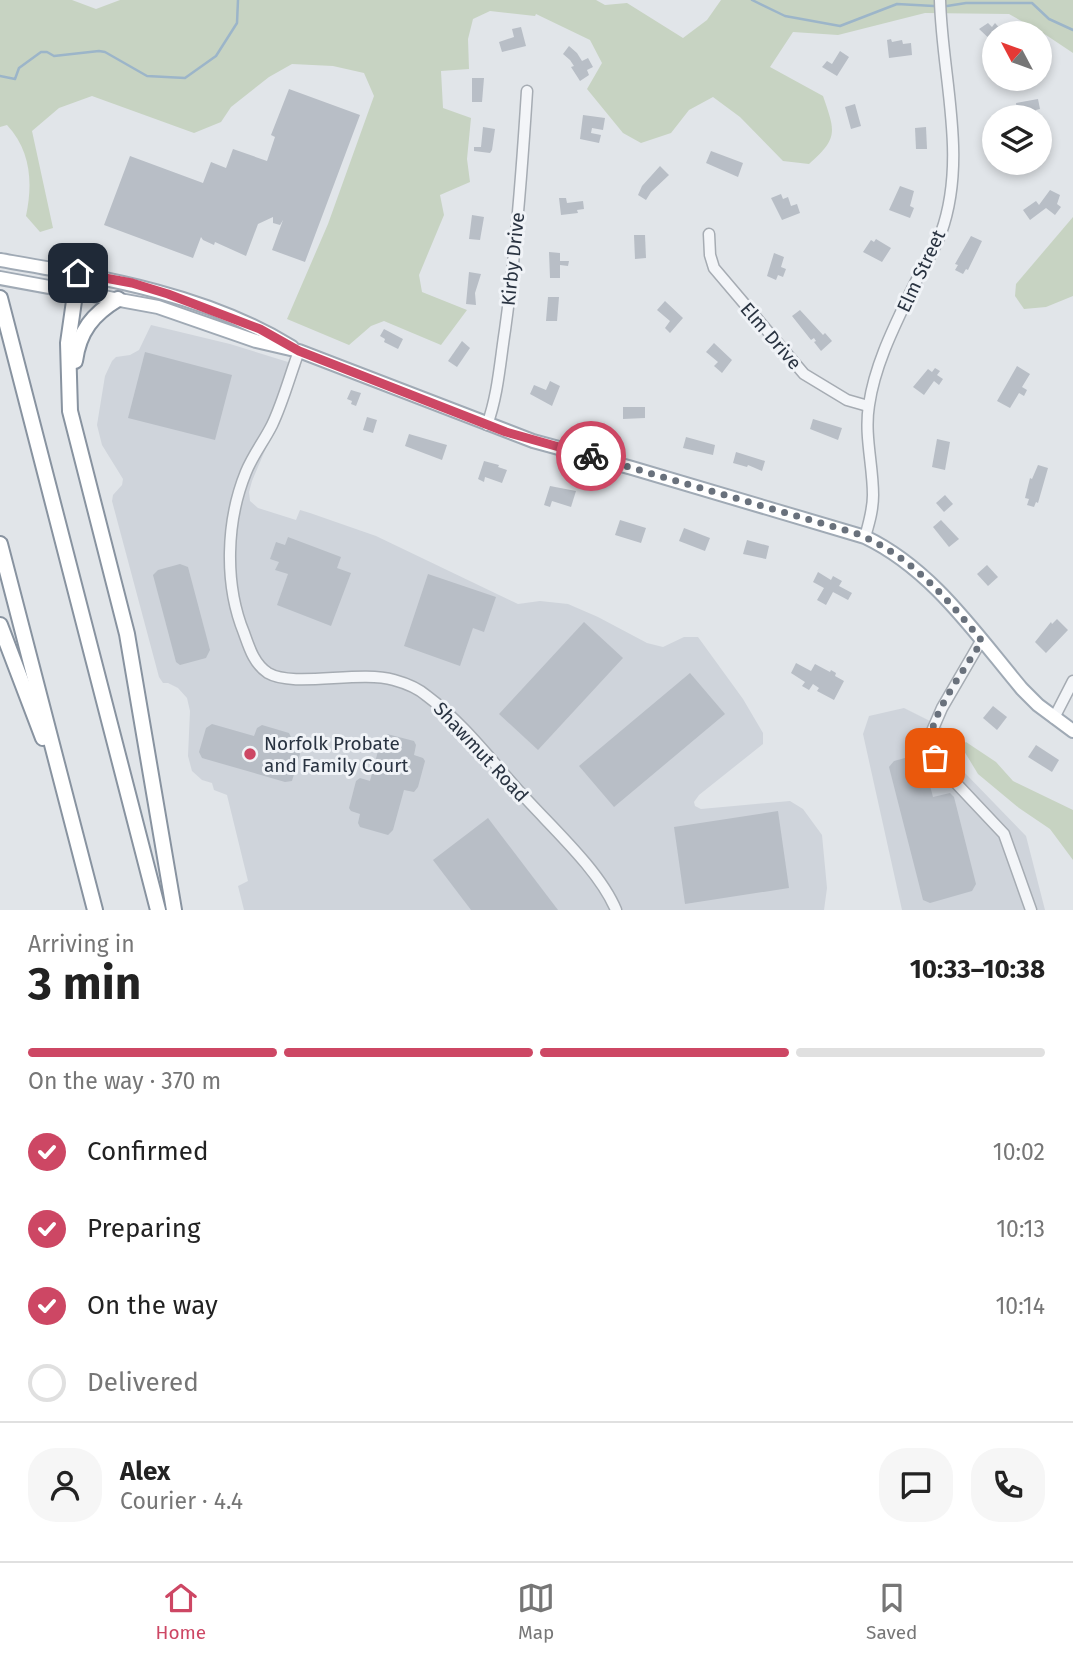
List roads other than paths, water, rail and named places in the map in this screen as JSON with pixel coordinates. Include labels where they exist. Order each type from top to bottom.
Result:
[{"type":"highway","points":[[78,273],[68,343],[70,411],[127,634],[174,910]]},
{"type":"highway","points":[[0,298],[158,910]]},
{"type":"highway","points":[[78,436],[75,369],[78,345],[90,320],[118,299]]},
{"type":"highway","points":[[0,544],[95,910]]},
{"type":"highway","points":[[0,625],[30,708],[60,776]]},
{"type":"main road","points":[[5,261],[132,283],[168,294],[260,329],[299,351],[487,425],[542,444],[610,461],[865,537],[888,548],[913,567],[943,595],[1022,689],[1073,731]]},
{"type":"main road","points":[[0,278],[158,307],[262,343],[299,351]]},
{"type":"street","name":"Elm Street","points":[[865,537],[873,495],[868,406],[877,371],[890,338],[941,233],[952,184],[950,98],[940,25],[940,0]]},
{"type":"street","name":"Kirby Drive","points":[[487,425],[494,405],[509,296],[519,208],[527,91]]},
{"type":"street","name":"Elm Drive","points":[[709,234],[714,268],[804,373],[847,400],[868,406]]},
{"type":"street","name":"Shawmut Road","points":[[299,351],[273,421],[244,476],[235,512],[231,586],[236,615],[254,657],[269,674],[278,676],[377,676],[397,680],[426,694],[457,723],[581,860],[604,888],[616,910]]},
{"type":"street","points":[[982,641],[942,708],[932,731],[932,747],[938,764],[1004,834],[1031,910]]},
{"type":"street","points":[[1054,718],[1073,681]]},
{"type":"waterway","points":[[0,76],[15,79],[19,68],[41,52],[54,56],[99,51],[147,76],[185,78],[216,56],[237,23],[238,0]]},
{"type":"waterway","points":[[752,0],[785,16],[840,26],[897,4],[934,6]]},
{"type":"waterway","points":[[947,6],[966,3],[1032,3],[1049,19],[1073,30]]},
{"type":"place","name":"Norfolk Probate and Family Court","points":[[250,754]]}]
